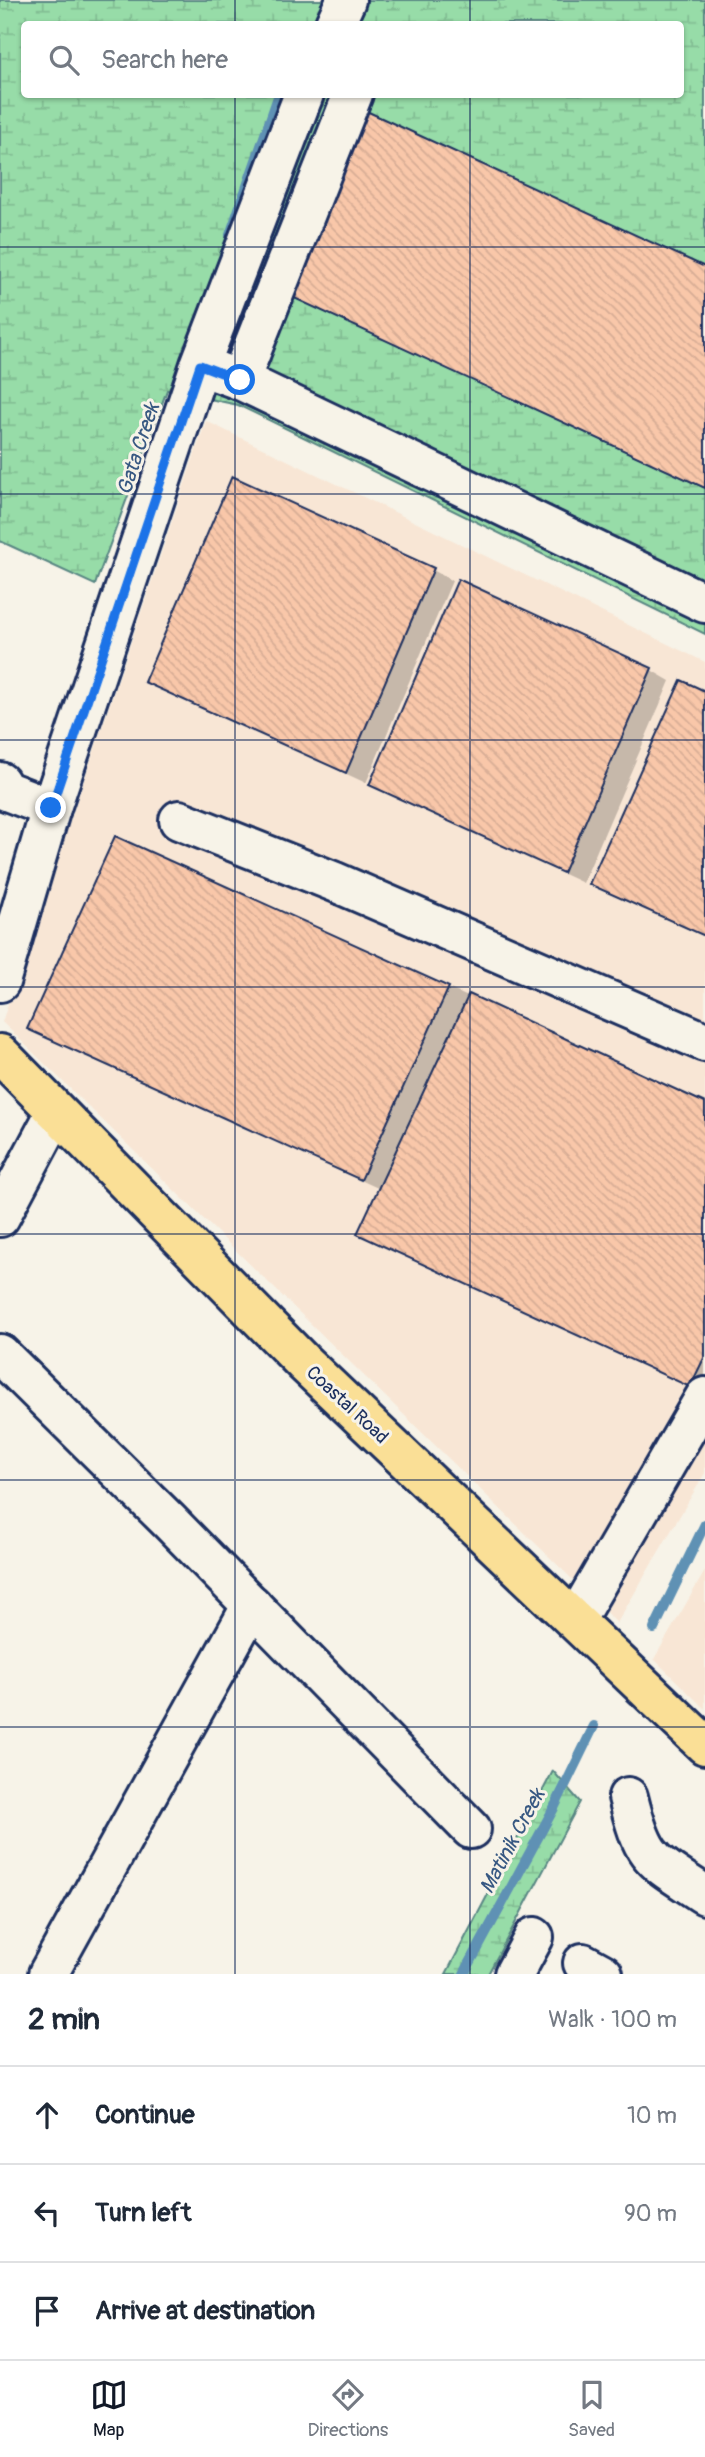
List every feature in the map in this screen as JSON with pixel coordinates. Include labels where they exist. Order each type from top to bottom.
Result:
[{"type":"main road","name":"Coastal Road","points":[[0,1054],[304,1363],[576,1619],[705,1745]]},
{"type":"lane","points":[[336,21],[346,0]]},
{"type":"lane","points":[[0,982],[51,808],[200,365],[302,98]]},
{"type":"lane","points":[[240,380],[351,98]]},
{"type":"lane","points":[[200,365],[240,380],[704,601]]},
{"type":"lane","points":[[0,782],[4,790],[51,808]]},
{"type":"lane","points":[[179,820],[335,882],[705,1042]]},
{"type":"lane","points":[[0,1217],[56,1112]]},
{"type":"lane","points":[[0,1354],[471,1829]]},
{"type":"lane","points":[[576,1619],[705,1397]]},
{"type":"lane","points":[[48,1974],[251,1605]]},
{"type":"lane","points":[[628,1797],[638,1837],[645,1852],[705,1895]]},
{"type":"lane","points":[[514,1974],[534,1937]]},
{"type":"shaded area","points":[[206,421],[705,662],[705,1473],[617,1623],[2,1022]]},
{"type":"shaded area","points":[[705,1571],[705,1709],[654,1659]]},
{"type":"green space","points":[[0,0],[705,0],[705,634],[238,405],[167,390],[95,585],[0,541]]},
{"type":"green space","points":[[553,1771],[580,1802],[488,1974],[446,1974]]},
{"type":"building","points":[[362,109],[705,267],[705,488],[277,290]]},
{"type":"building","points":[[232,476],[434,568],[346,773],[144,682]]},
{"type":"building","points":[[458,579],[652,668],[563,873],[369,785]]},
{"type":"building","points":[[681,680],[705,691],[705,936],[589,884]]},
{"type":"building","points":[[115,836],[449,987],[361,1180],[27,1029]]},
{"type":"building","points":[[469,994],[705,1103],[705,1356],[690,1387],[357,1234]]},
{"type":"waterway","name":"Gata Creek","points":[[230,235],[278,98]]},
{"type":"waterway","name":"Matinik Creek","points":[[654,1629],[705,1524]]},
{"type":"waterway","name":"Matinik Creek","points":[[464,1974],[554,1808],[594,1726]]},
{"type":"route","points":[[51,808],[200,365],[240,380]]}]
